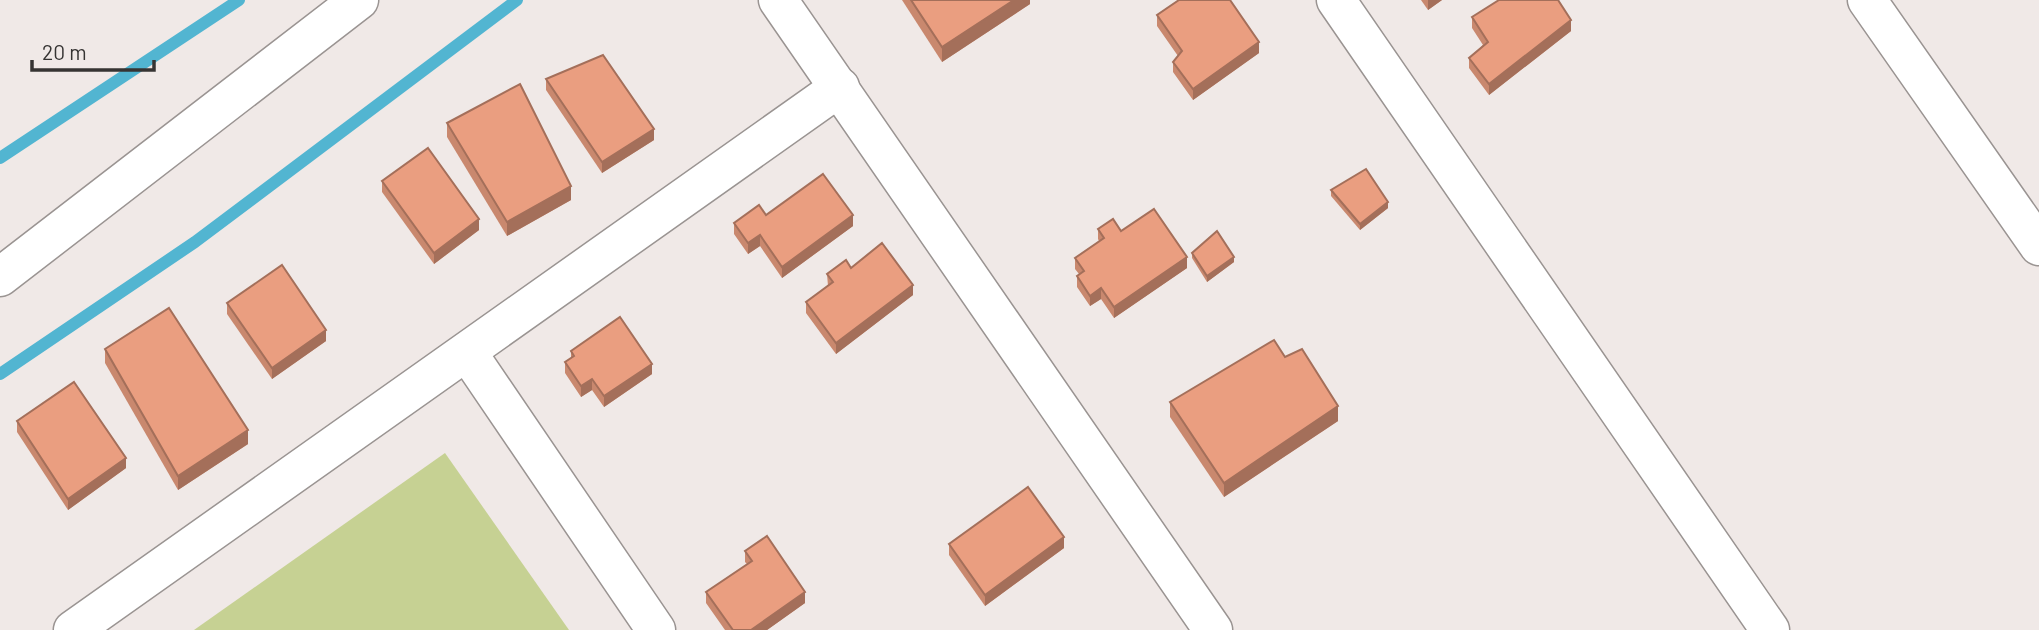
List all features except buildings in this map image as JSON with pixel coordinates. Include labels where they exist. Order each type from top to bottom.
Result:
[{"type":"street","points":[[0,277],[359,0]]},
{"type":"street","points":[[778,0],[1213,630]]},
{"type":"street","points":[[1336,0],[1770,630]]},
{"type":"street","points":[[1867,0],[2039,246]]},
{"type":"street","points":[[73,630],[840,87]]},
{"type":"street","points":[[467,352],[656,630]]},
{"type":"green space","points":[[445,453],[569,630],[194,630]]},
{"type":"waterway","points":[[0,158],[239,0]]},
{"type":"waterway","points":[[0,374],[195,242],[517,0]]}]
